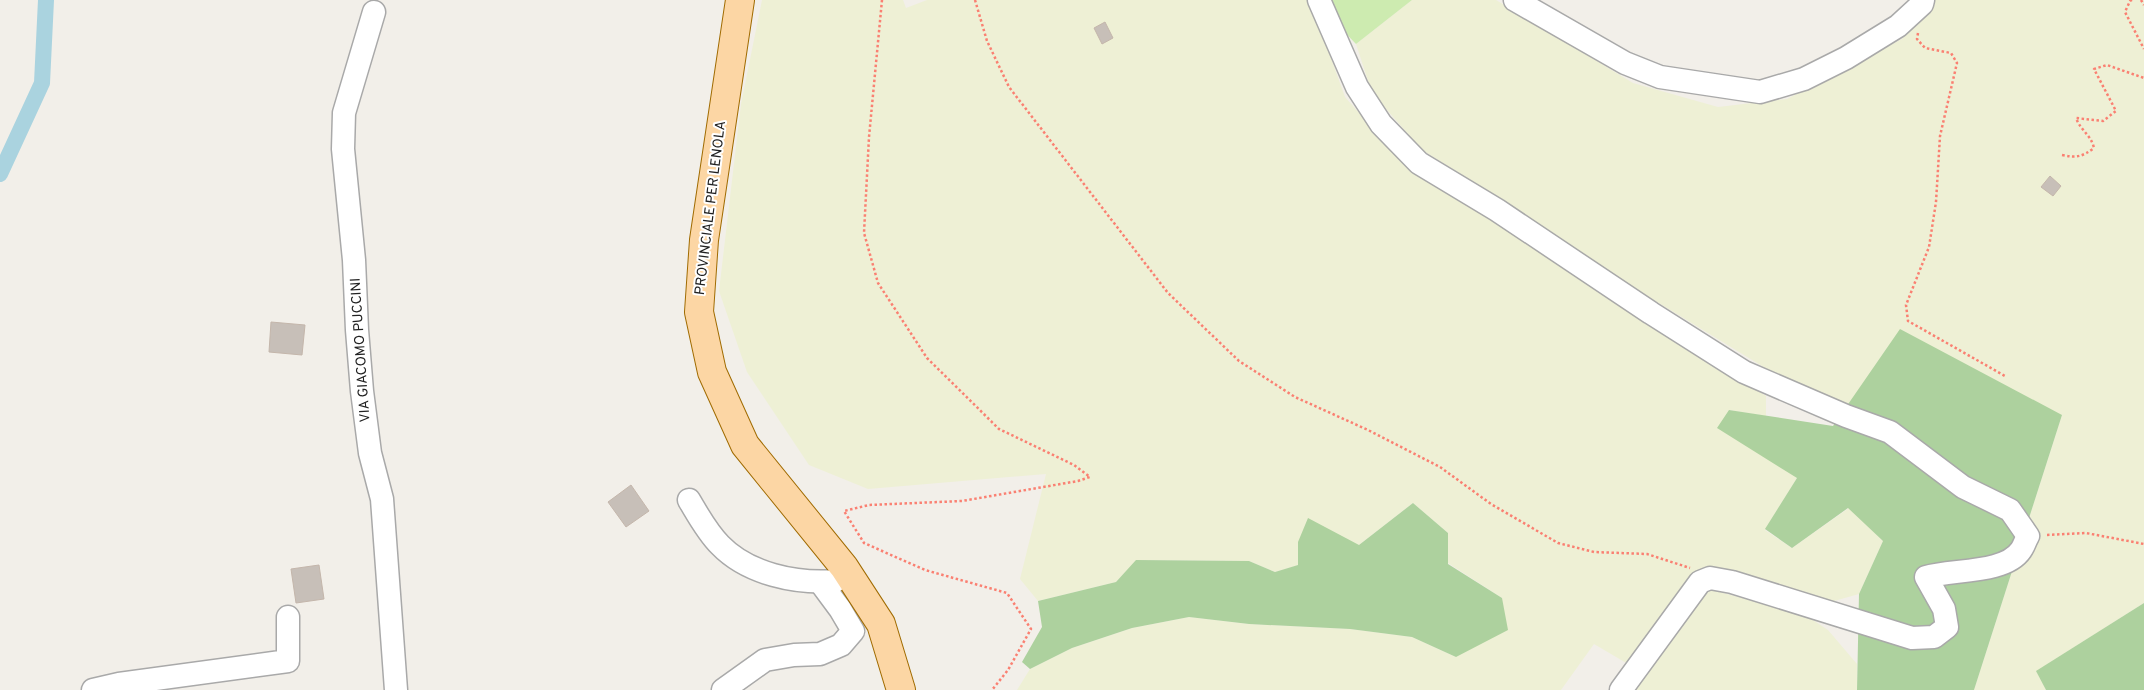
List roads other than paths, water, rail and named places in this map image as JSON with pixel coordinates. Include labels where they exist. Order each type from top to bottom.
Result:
[{"type":"main road","name":"PROVINCIALE PER LENOLA","points":[[740,0],[704,240],[699,312],[712,372],[745,445],[844,567],[881,624],[901,690]]},
{"type":"street","points":[[1319,0],[1357,87],[1381,124],[1419,163],[1497,210],[1651,314],[1744,372],[1846,416],[1890,432],[1963,487],[2010,510],[2028,536],[2020,552],[1999,566],[1941,573],[1926,577],[1944,609],[1947,627],[1934,637],[1912,638],[1732,582],[1710,578],[1700,582],[1621,690]]},
{"type":"street","points":[[1515,0],[1624,63],[1660,77],[1760,92],[1804,79],[1846,58],[1898,26],[1923,2]]},
{"type":"street","name":"VIA GIACOMO PUCCINI","points":[[374,12],[344,113],[343,149],[354,260],[363,400],[370,453],[382,499],[396,690]]},
{"type":"street","points":[[689,500],[720,545],[751,568],[786,577],[820,582],[839,581],[844,567]]},
{"type":"street","points":[[723,690],[765,660],[794,655],[820,654],[841,645],[852,631],[840,609],[820,582]]},
{"type":"street","points":[[93,690],[120,684],[288,661],[288,617]]},
{"type":"waterway","points":[[0,174],[42,83],[46,0]]}]
